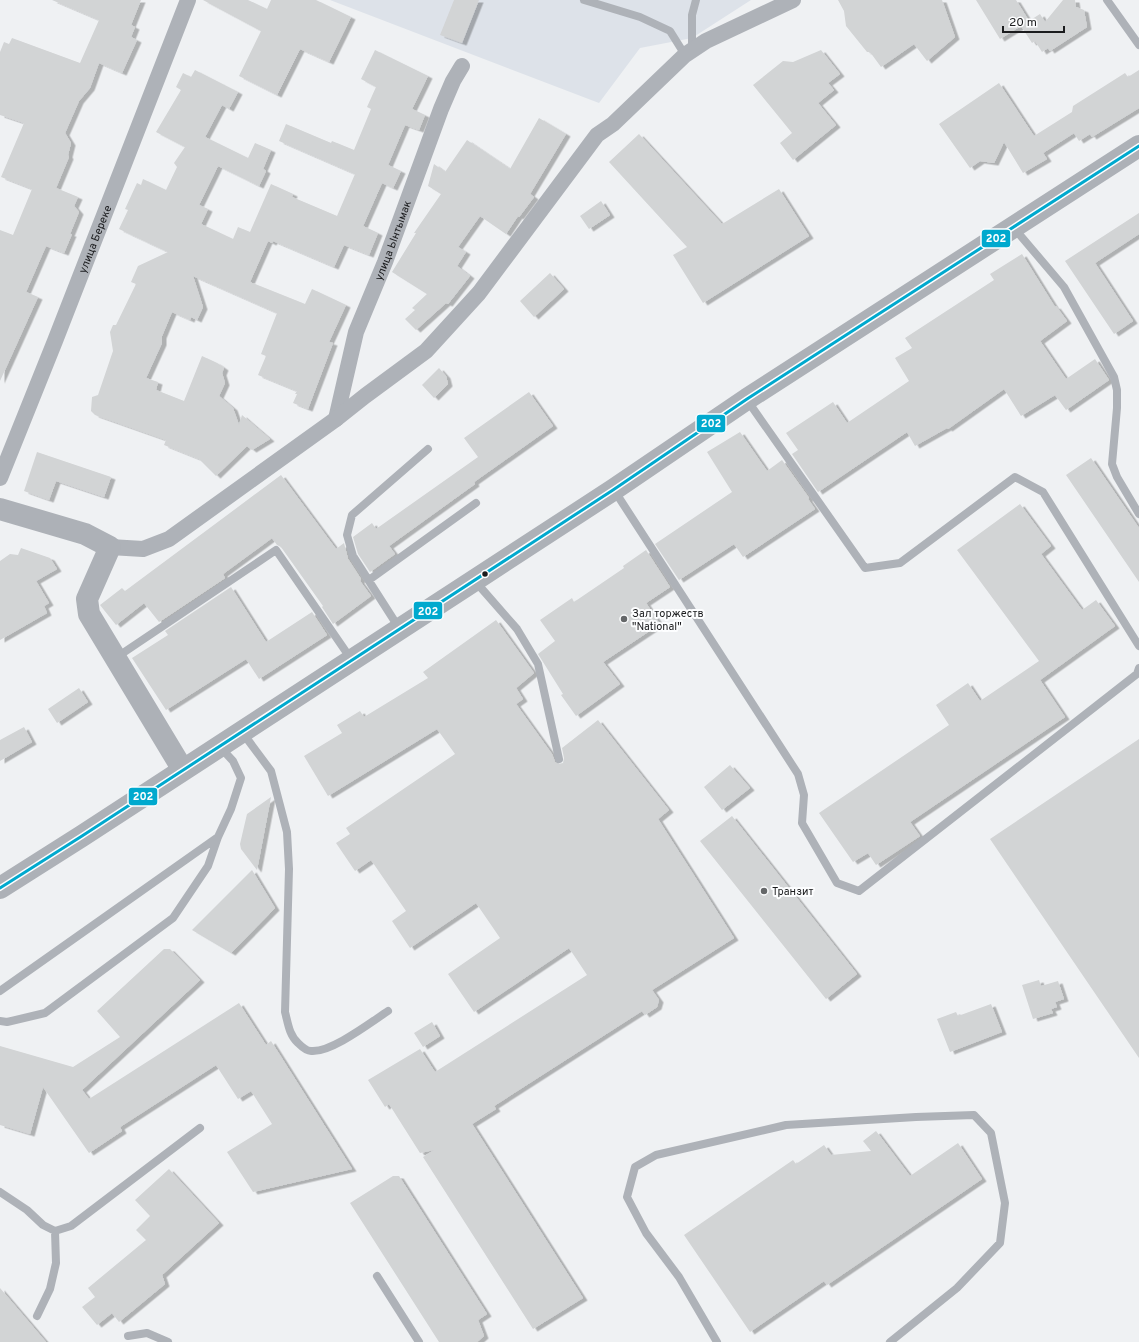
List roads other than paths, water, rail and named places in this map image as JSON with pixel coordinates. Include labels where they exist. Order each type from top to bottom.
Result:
[{"type":"main road","points":[[0,888],[220,747],[242,731],[613,490],[747,399],[1139,146]]},
{"type":"main road","points":[[0,509],[85,534],[110,547],[87,599],[89,614],[114,659],[183,770]]},
{"type":"street","name":"улица Береке","points":[[0,478],[188,0]]},
{"type":"street","points":[[110,547],[143,549],[169,539],[336,419],[364,396],[426,351],[478,293],[597,135],[613,124],[688,53],[706,41],[793,0]]},
{"type":"street","name":"улица Ынтымак","points":[[336,419],[356,332],[384,262],[441,109],[453,81],[462,66]]},
{"type":"lane","points":[[584,0],[640,16],[670,31],[688,53]]},
{"type":"lane","points":[[688,53],[692,15],[696,0]]},
{"type":"lane","points":[[1107,0],[1139,45]]},
{"type":"lane","points":[[1014,227],[1064,287],[1114,377],[1117,390],[1117,408],[1112,464],[1117,477],[1139,514]]},
{"type":"lane","points":[[747,399],[865,568],[900,562],[1015,477],[1043,492],[1139,646]]},
{"type":"lane","points":[[400,629],[353,556],[347,535],[352,515],[428,449]]},
{"type":"lane","points":[[613,490],[798,774],[804,795],[802,823],[837,883],[859,891],[1137,674],[1139,668]]},
{"type":"lane","points":[[369,580],[476,503]]},
{"type":"lane","points":[[114,659],[276,550],[352,660]]},
{"type":"lane","points":[[475,580],[517,629],[538,664],[558,758]]},
{"type":"lane","points":[[242,731],[271,771],[287,832],[289,868],[285,1012],[290,1033],[298,1043],[310,1051],[320,1050],[341,1042],[388,1011]]},
{"type":"lane","points":[[0,1021],[6,1022],[45,1013],[173,918],[208,866],[241,778],[233,761],[220,747]]},
{"type":"lane","points":[[0,991],[218,837]]},
{"type":"lane","points":[[717,1342],[679,1277],[646,1233],[627,1196],[635,1167],[656,1155],[786,1125],[853,1120],[974,1115],[991,1133],[1005,1203],[1000,1243],[957,1288],[890,1342]]},
{"type":"lane","points":[[0,1192],[27,1210],[43,1225],[56,1231],[71,1226],[200,1128]]},
{"type":"lane","points":[[38,1316],[50,1289],[56,1263],[56,1231]]},
{"type":"lane","points":[[377,1276],[418,1342]]},
{"type":"lane","points":[[128,1336],[147,1333],[168,1342]]},
{"type":"place","name":"Зал торжеств \"National\"","points":[[624,619]]},
{"type":"place","name":"Транзит","points":[[764,891]]}]
